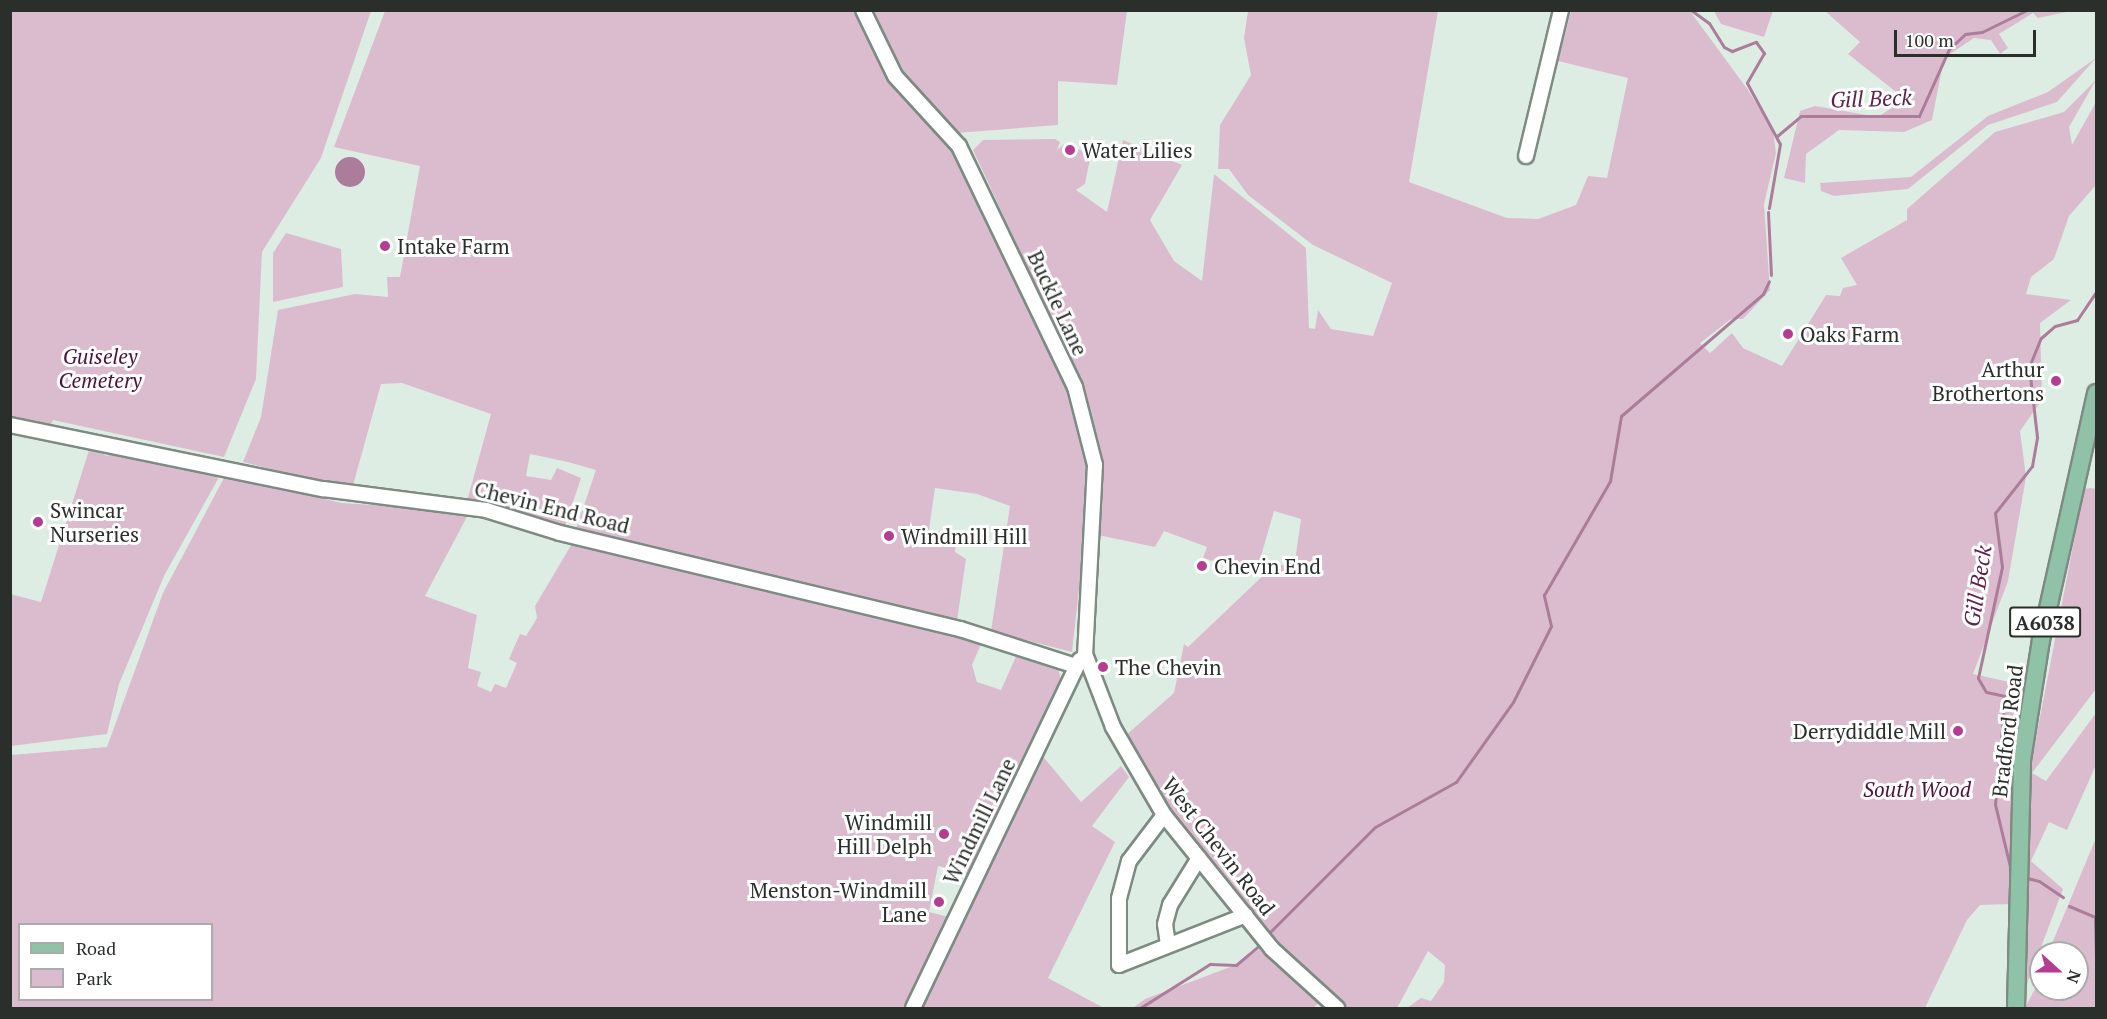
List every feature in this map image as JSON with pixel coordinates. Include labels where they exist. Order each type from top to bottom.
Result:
[{"type":"main road","name":"Bradford Road","points":[[2016,1008],[2022,760],[2041,640],[2097,393]]},
{"type":"street","name":"Buckle Lane","points":[[863,10],[895,76],[959,146],[1075,387],[1095,465],[1085,654]]},
{"type":"street","points":[[1526,156],[1561,10]]},
{"type":"street","name":"Chevin End Road","points":[[10,425],[323,489],[486,510],[560,534],[970,632],[1076,666]]},
{"type":"street","name":"Windmill Lane","points":[[913,1008],[1076,666],[1085,654]]},
{"type":"street","name":"West Chevin Road","points":[[1085,654],[1119,741],[1164,815],[1272,949],[1337,1008]]},
{"type":"street","points":[[1164,815],[1129,861],[1119,899],[1119,965],[1246,915]]},
{"type":"street","points":[[1168,945],[1165,924],[1170,905],[1199,858]]},
{"type":"green space","name":"Guiseley Cemetery","points":[[10,11],[371,11],[321,158],[262,252],[256,379],[224,457],[53,420],[50,427],[11,417]]},
{"type":"green space","points":[[385,11],[857,11],[884,67],[954,147],[1071,386],[1091,480],[1072,652],[991,631],[1010,506],[977,494],[935,488],[929,530],[957,535],[955,552],[966,559],[957,621],[576,529],[596,470],[568,462],[530,454],[526,476],[551,480],[557,468],[581,478],[565,526],[467,501],[491,414],[402,383],[381,384],[352,489],[243,462],[261,417],[278,310],[355,294],[388,297],[387,277],[400,277],[420,166],[334,147]]},
{"type":"green space","points":[[870,11],[1127,11],[1117,85],[1058,81],[1058,125],[957,133],[899,70]]},
{"type":"green space","name":"South Wood","points":[[1248,11],[1438,11],[1409,182],[1507,218],[1538,219],[1576,205],[1588,176],[1607,178],[1628,78],[1558,61],[1571,11],[1690,11],[1748,90],[1773,131],[1776,153],[1764,204],[1770,290],[1743,319],[1731,319],[1700,343],[1710,353],[1732,333],[1743,348],[1782,366],[1826,295],[1840,296],[1843,288],[1857,285],[1841,258],[1907,220],[1907,209],[1995,132],[2064,112],[2096,80],[2069,127],[2072,145],[2096,102],[2096,185],[2069,216],[2054,259],[2031,277],[2026,294],[2071,300],[2040,323],[2042,400],[2020,431],[2026,477],[2008,581],[1973,674],[2023,685],[2011,904],[1980,905],[1967,920],[1925,1008],[1407,1008],[1421,998],[1431,1001],[1444,982],[1445,965],[1428,951],[1397,1008],[1345,1008],[1279,948],[1165,805],[1125,736],[1174,693],[1184,644],[1188,647],[1270,569],[1295,561],[1301,519],[1274,511],[1259,563],[1243,570],[1203,558],[1207,547],[1164,531],[1155,547],[1098,535],[1101,459],[1082,385],[973,150],[983,140],[1055,139],[1060,142],[1057,150],[1064,144],[1091,154],[1085,184],[1076,190],[1107,212],[1123,140],[1182,165],[1150,220],[1174,261],[1202,281],[1214,174],[1306,248],[1309,328],[1315,329],[1318,310],[1331,329],[1373,336],[1392,283],[1313,245],[1248,195],[1229,169],[1218,169],[1220,125],[1251,75],[1244,38]]},
{"type":"green space","points":[[1714,11],[1773,11],[1764,37],[1721,24]]},
{"type":"green space","points":[[1825,11],[2071,11],[2038,18],[2033,13],[1999,34],[2008,48],[2000,54],[1991,40],[1974,38],[1944,58],[1932,120],[1904,132],[1839,130],[1806,154],[1805,183],[1784,178],[1800,111],[1815,106],[1878,117],[1905,99],[1848,54],[1860,42]]},
{"type":"green space","points":[[2096,58],[2057,102],[1988,125],[1908,189],[1834,196],[1821,191],[1820,183],[1911,177],[1988,116],[2048,92]]},
{"type":"green space","points":[[286,233],[341,249],[343,287],[273,302],[273,253]]},
{"type":"green space","points":[[90,447],[107,456],[115,453],[217,474],[218,479],[164,576],[119,684],[107,734],[11,746],[10,594],[41,602]]},
{"type":"green space","points":[[226,474],[341,503],[470,511],[425,596],[477,615],[468,668],[481,672],[477,686],[491,692],[495,684],[506,688],[517,663],[509,659],[520,634],[526,636],[537,618],[535,606],[573,542],[982,642],[972,665],[977,682],[1001,690],[1018,652],[1058,667],[1061,681],[972,875],[938,866],[929,912],[949,917],[904,1008],[11,1008],[11,755],[107,747],[163,593]]},
{"type":"green space","points":[[2084,489],[2096,489],[2096,689],[2032,773],[2046,781],[2096,713],[2096,765],[2067,830],[2049,822],[2031,861],[2063,889],[2043,941],[2029,941],[2029,979],[2024,992],[2025,795]]},
{"type":"green space","points":[[1040,753],[1081,802],[1121,766],[1129,777],[1092,826],[1115,842],[1048,978],[1104,1008],[918,1008]]},
{"type":"green space","points":[[2096,838],[2096,1008],[2025,1008],[2029,1000],[2089,1001],[2089,941],[2053,941]]},
{"type":"green space","points":[[1259,949],[1320,1002],[1313,1008],[1133,1008],[1145,999],[1241,963]]},
{"type":"shaded area","points":[[350,157],[361,161],[365,172],[361,183],[350,187],[339,183],[335,172],[339,161]]},
{"type":"waterway","points":[[1691,10],[1709,23],[1724,47],[1732,51],[1756,42],[1764,53],[1747,83],[1780,144],[1769,208]]},
{"type":"waterway","name":"Gill Beck","points":[[1777,136],[1801,116],[1919,116],[1949,49],[1965,34],[1982,32],[2027,10]]},
{"type":"waterway","points":[[1768,212],[1771,275]]},
{"type":"waterway","points":[[1271,931],[1375,827],[1456,782],[1513,702],[1551,626],[1544,595],[1610,481],[1621,416],[1763,294],[1769,281]]},
{"type":"waterway","name":"Gill Beck","points":[[2012,875],[1995,804],[2005,696],[1986,692],[1978,678],[2002,567],[1995,513],[2032,466],[2037,437],[2029,367],[2041,338],[2055,326],[2077,320],[2096,292]]},
{"type":"waterway","name":"Gill Beck","points":[[2023,877],[2039,881],[2063,897]]},
{"type":"waterway","name":"Gill Beck","points":[[2069,906],[2095,917],[2096,958]]},
{"type":"waterway","points":[[1140,1008],[1210,964],[1236,965],[1259,946]]},
{"type":"place","name":"Water Lilies","points":[[1070,150]]},
{"type":"place","name":"Intake Farm","points":[[385,246]]},
{"type":"place","name":"Oaks Farm","points":[[1788,334]]},
{"type":"place","name":"Arthur Brothertons","points":[[2056,381]]},
{"type":"place","name":"Swincar Nurseries","points":[[38,522]]},
{"type":"place","name":"Windmill Hill","points":[[889,536]]},
{"type":"place","name":"Chevin End","points":[[1202,566]]},
{"type":"place","name":"The Chevin","points":[[1103,667]]},
{"type":"place","name":"Derrydiddle Mill","points":[[1958,731]]},
{"type":"place","name":"Windmill Hill Delph","points":[[944,834]]},
{"type":"place","name":"Menston-Windmill Lane","points":[[939,902]]}]
